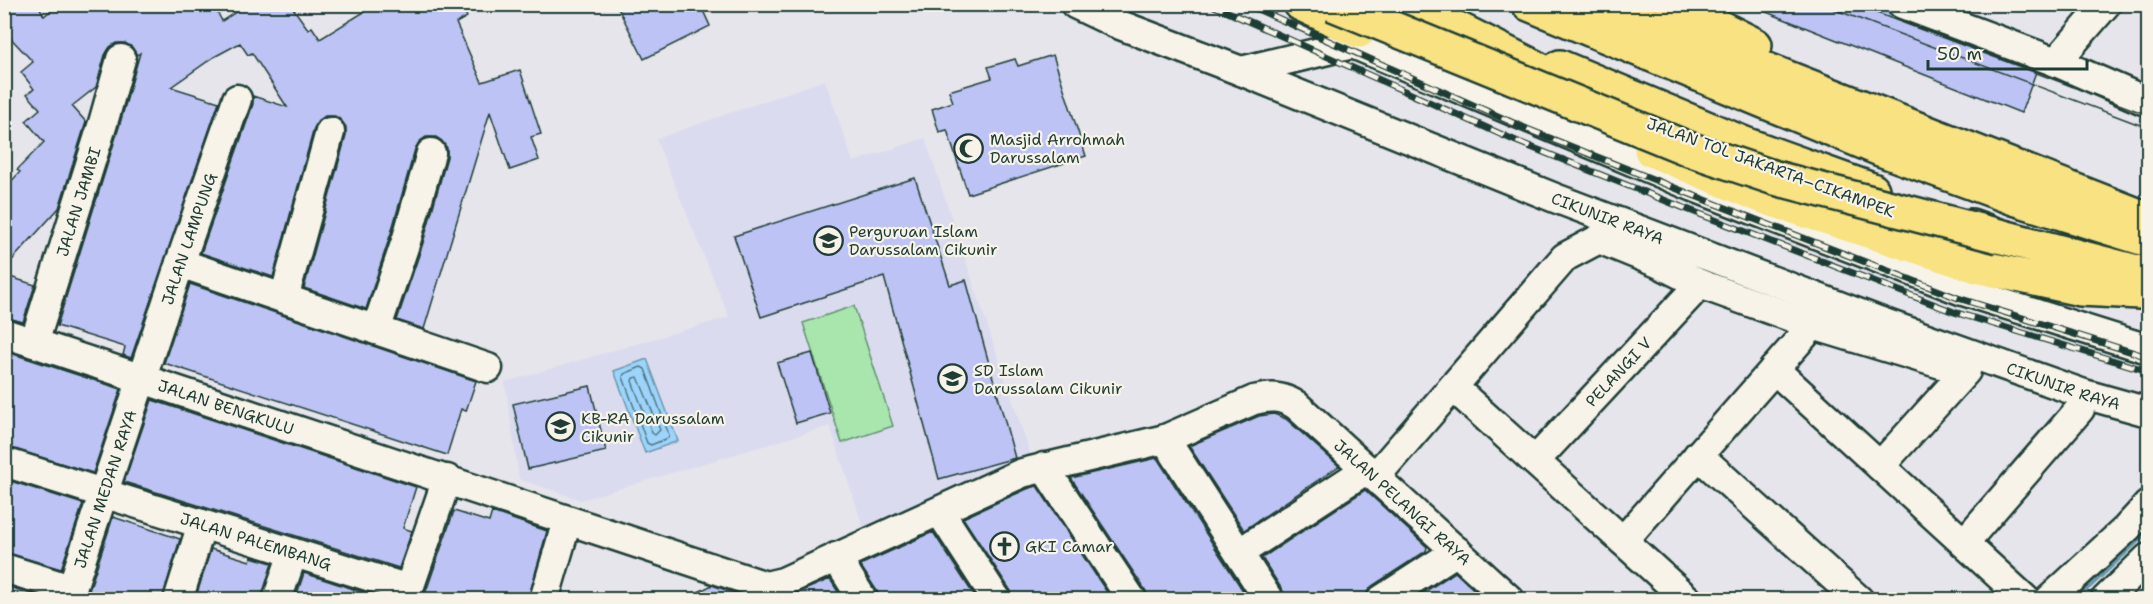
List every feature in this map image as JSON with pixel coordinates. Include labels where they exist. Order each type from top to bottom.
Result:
[{"type":"highway","points":[[1301,4],[1362,33],[1766,198],[1980,267],[2080,289],[2146,288]]},
{"type":"highway","points":[[1333,4],[1689,149],[1775,178],[1999,236]]},
{"type":"highway","points":[[1410,4],[1746,145],[2146,288]]},
{"type":"highway","name":"JALAN TOL JAKARTA–CIKAMPEK","points":[[1410,4],[1626,113],[1858,201],[2146,288]]},
{"type":"highway","points":[[1529,4],[1880,149],[2014,198],[2148,240]]},
{"type":"highway","points":[[1599,4],[2148,220]]},
{"type":"highway","points":[[1673,4],[1958,146]]},
{"type":"street","name":"CIKUNIR RAYA","points":[[1075,4],[1115,23],[1241,71],[1555,198],[1865,316],[2084,394],[2148,412]]},
{"type":"street","points":[[1902,4],[2056,62],[2147,100]]},
{"type":"street","points":[[2056,62],[2093,9]]},
{"type":"street","points":[[1241,71],[1353,44],[1694,187],[1962,291],[2148,349]]},
{"type":"street","name":"JALAN JAMBI","points":[[34,343],[121,59]]},
{"type":"street","name":"JALAN LAMPUNG","points":[[142,378],[237,99]]},
{"type":"street","points":[[284,298],[330,132]]},
{"type":"street","points":[[376,330],[407,237],[431,153]]},
{"type":"street","points":[[1239,553],[1371,473],[1453,387],[1565,257],[1599,239],[1658,263],[1700,284],[1813,325],[1966,371],[2148,432]]},
{"type":"street","points":[[180,263],[488,368]]},
{"type":"street","name":"PELANGI V","points":[[1535,461],[1700,284]]},
{"type":"street","points":[[1623,541],[1813,325]]},
{"type":"street","name":"JALAN BENGKULU","points":[[4,333],[766,586],[783,582]]},
{"type":"street","points":[[1774,369],[2026,600]]},
{"type":"street","points":[[1880,466],[1966,371]]},
{"type":"street","name":"JALAN MEDAN RAYA","points":[[69,594],[142,378]]},
{"type":"street","points":[[1453,387],[1688,600]]},
{"type":"street","name":"JALAN PELANGI RAYA","points":[[1165,439],[1254,400],[1269,396],[1286,398],[1510,600]]},
{"type":"street","points":[[1964,543],[2080,409]]},
{"type":"street","points":[[756,600],[783,582],[1022,473],[1165,439],[1269,600]]},
{"type":"street","points":[[1698,455],[1859,600]]},
{"type":"street","name":"JALAN PALEMBANG","points":[[4,462],[294,553],[407,594]]},
{"type":"street","points":[[1044,467],[1132,600]]},
{"type":"street","points":[[407,594],[447,479]]},
{"type":"street","points":[[2049,600],[2127,528],[2148,505]]},
{"type":"street","points":[[940,512],[997,600]]},
{"type":"street","points":[[544,600],[567,520]]},
{"type":"street","points":[[178,600],[202,524]]},
{"type":"street","points":[[1381,600],[1457,551]]},
{"type":"street","points":[[277,600],[294,553]]},
{"type":"street","points":[[836,557],[863,600]]},
{"type":"street","points":[[2105,600],[2148,558]]},
{"type":"street","points":[[4,568],[69,594]]},
{"type":"shaded area","name":"Perguruan Islam Darussalam Cikunir","points":[[825,80],[853,162],[925,138],[1031,456],[865,533],[830,426],[581,500],[519,479],[505,382],[729,317],[656,139]]},
{"type":"green space","points":[[854,306],[893,426],[842,443],[803,323]]},
{"type":"water","points":[[647,359],[678,441],[645,453],[614,371]]},
{"type":"building","points":[[23,4],[38,4],[44,16],[59,4],[213,4],[222,21],[248,4],[290,4],[308,29],[312,27],[320,39],[377,4],[461,4],[467,17],[456,23],[482,82],[520,70],[541,134],[531,137],[539,160],[510,170],[490,112],[424,329],[397,320],[423,243],[447,157],[447,148],[436,137],[426,137],[415,149],[366,309],[304,288],[346,136],[346,127],[335,116],[325,116],[314,128],[273,277],[201,253],[253,104],[253,96],[287,107],[252,53],[248,55],[240,43],[214,57],[171,87],[219,102],[131,358],[123,355],[125,347],[57,326],[140,53],[137,55],[132,47],[125,43],[116,43],[110,47],[105,55],[96,87],[72,106],[86,122],[59,208],[4,269],[4,189],[20,172],[17,170],[44,142],[26,121],[40,109],[27,94],[34,89],[21,72],[33,62],[4,31],[4,9]]},
{"type":"building","points":[[616,4],[700,4],[710,26],[644,59]]},
{"type":"building","points":[[1746,4],[1886,4],[1889,14],[1896,19],[2036,72],[2021,113]]},
{"type":"building","points":[[1053,55],[1086,156],[968,194],[947,130],[939,132],[932,109],[953,102],[949,91],[992,78],[988,67],[1015,59],[1018,66]]},
{"type":"building","points":[[915,178],[950,285],[966,280],[1015,458],[939,479],[884,277],[761,317],[734,236]]},
{"type":"building","points":[[4,275],[35,285],[23,322],[4,317]]},
{"type":"building","points":[[190,284],[476,381],[466,411],[461,409],[447,455],[164,363]]},
{"type":"building","points":[[4,351],[121,389],[93,473],[4,446]]},
{"type":"building","points":[[812,353],[830,413],[796,423],[777,363]]},
{"type":"building","name":"KB-RA Darussalam Cikunir","points":[[590,386],[606,451],[528,469],[513,404]]},
{"type":"building","points":[[152,400],[416,487],[403,528],[412,531],[399,568],[124,482]]},
{"type":"building","points":[[1274,414],[1286,419],[1339,466],[1244,530],[1189,446],[1259,416]]},
{"type":"building","points":[[1157,458],[1249,600],[1148,600],[1146,591],[1071,478]]},
{"type":"building","points":[[4,479],[83,504],[61,569],[4,552]]},
{"type":"building","points":[[1037,486],[1112,600],[1013,600],[1011,591],[963,518]]},
{"type":"building","points":[[1365,490],[1427,547],[1426,551],[1372,586],[1365,600],[1285,600],[1283,591],[1262,558]]},
{"type":"building","points":[[454,511],[489,522],[492,512],[547,531],[528,600],[423,600]]},
{"type":"building","points":[[113,517],[180,539],[162,600],[86,600]]},
{"type":"building","points":[[933,532],[977,600],[880,600],[877,591],[860,565]]},
{"type":"building","points":[[211,549],[250,561],[251,557],[272,563],[261,600],[195,600]]},
{"type":"building","points":[[1455,572],[1485,600],[1412,600]]},
{"type":"building","points":[[304,573],[387,600],[295,600]]},
{"type":"building","points":[[830,579],[840,595],[832,600],[781,600]]},
{"type":"building","points":[[4,585],[49,600],[4,600]]},
{"type":"building","points":[[712,585],[740,595],[743,600],[682,600]]},
{"type":"waterway","points":[[2072,600],[2148,530]]},
{"type":"tram line","points":[[1820,4],[2148,128]]},
{"type":"tram line","points":[[1853,4],[2148,115]]},
{"type":"railway","points":[[1210,4],[1516,141],[1679,206],[1954,312],[2148,371]]},
{"type":"railway","points":[[1246,4],[1527,129],[1690,194],[1958,298],[2148,357]]},
{"type":"place","name":"Masjid Arrohmah Darussalam","points":[[969,148]]},
{"type":"place","name":"Perguruan Islam Darussalam Cikunir","points":[[828,240]]},
{"type":"place","name":"SD Islam Darussalam Cikunir","points":[[953,379]]},
{"type":"place","name":"KB-RA Darussalam Cikunir","points":[[560,427]]},
{"type":"place","name":"GKI Camar","points":[[1004,546]]}]
